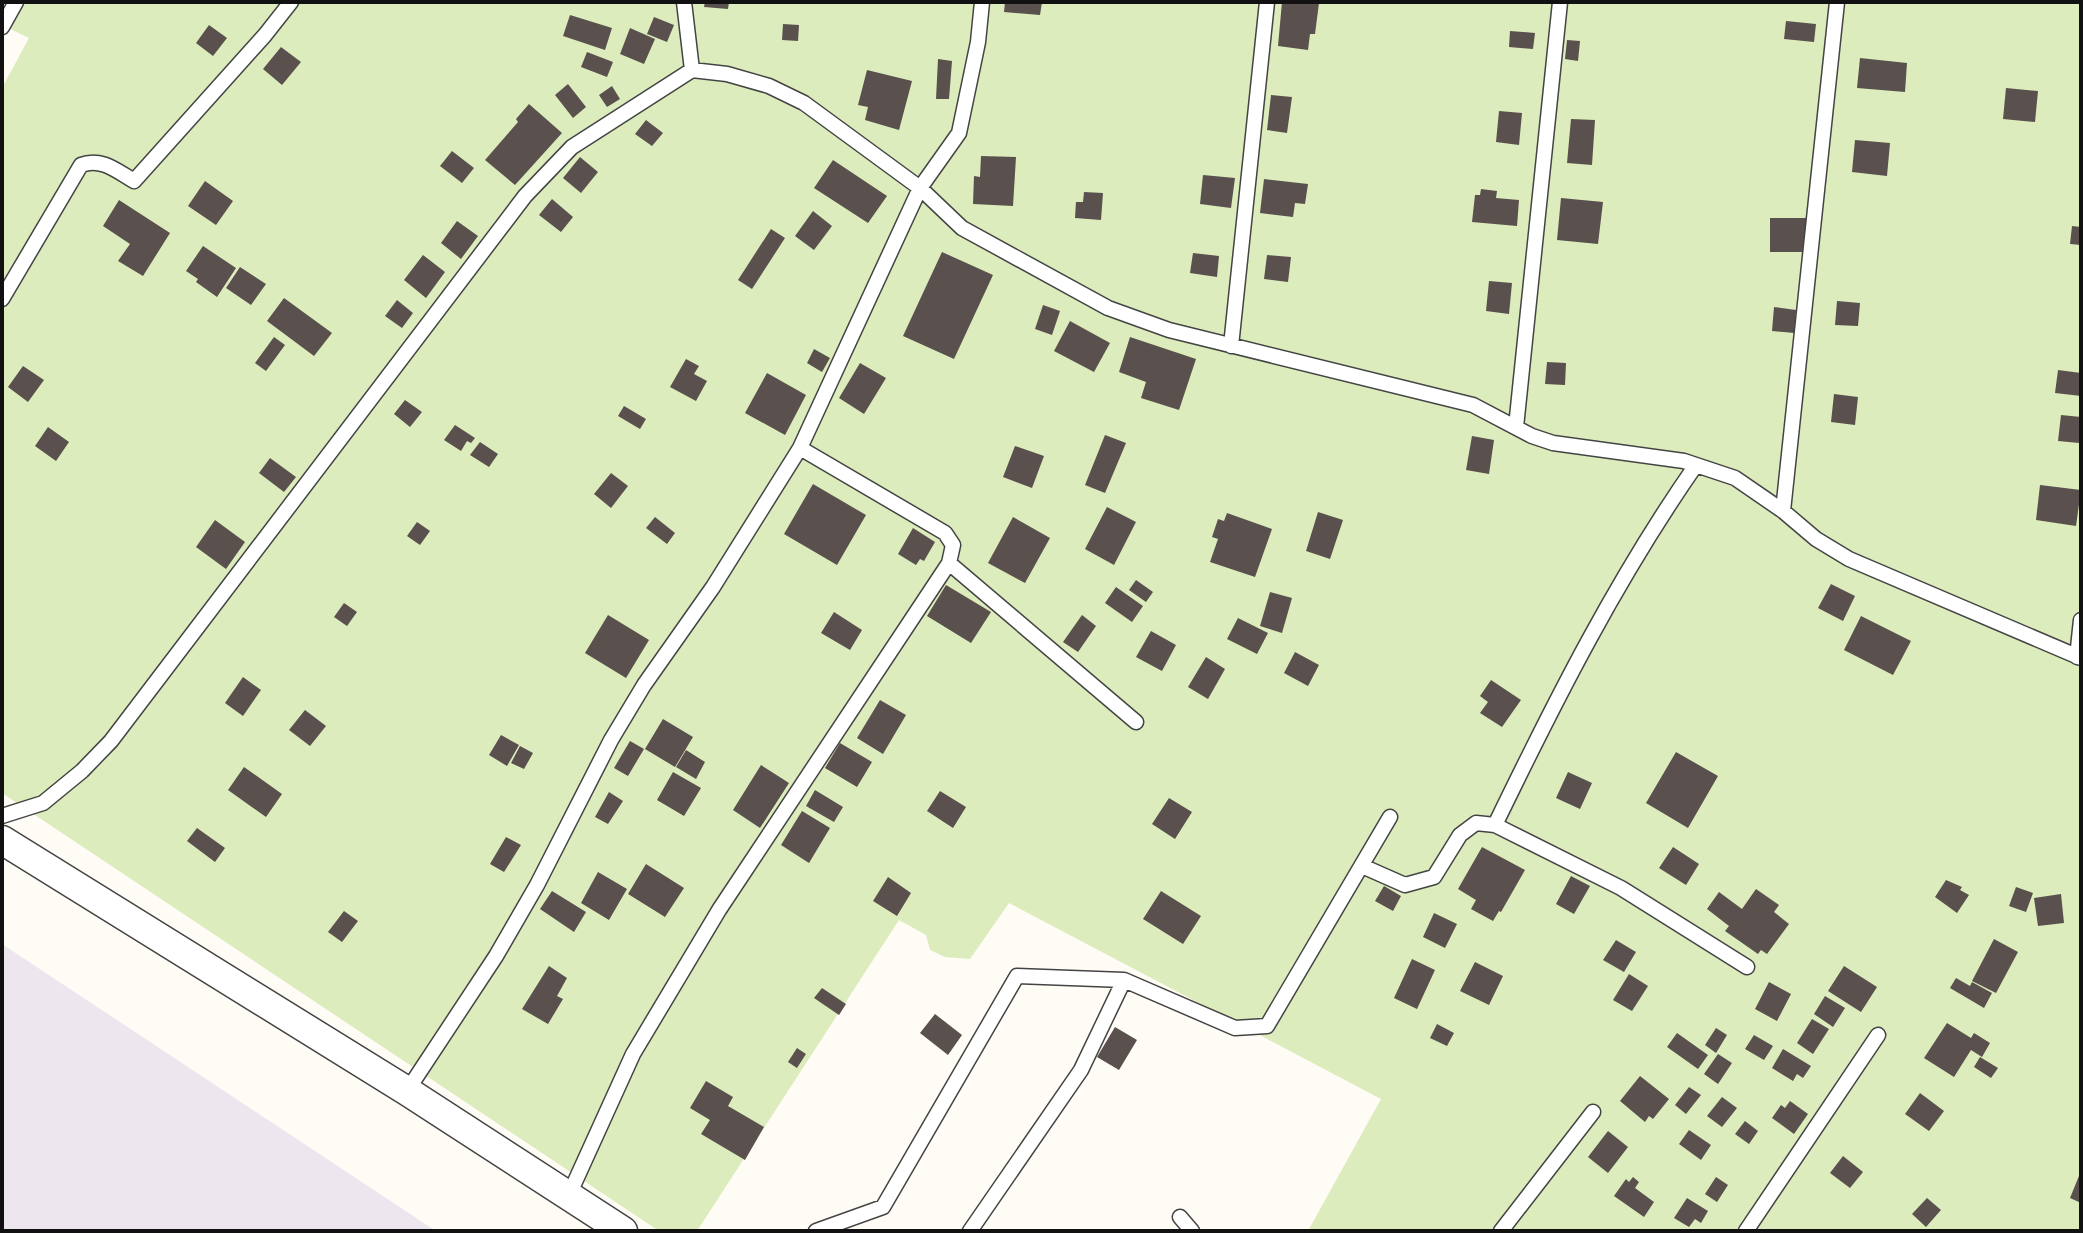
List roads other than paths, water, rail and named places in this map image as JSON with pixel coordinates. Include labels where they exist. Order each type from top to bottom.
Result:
[{"type":"street","points":[[2,840],[407,1091],[623,1231]]},
{"type":"lane","points":[[2,27],[16,2]]},
{"type":"lane","points":[[2,299],[81,165],[91,161],[106,164],[134,181],[291,2]]},
{"type":"lane","points":[[684,2],[692,70]]},
{"type":"lane","points":[[407,1091],[496,956],[537,885],[611,740],[644,685],[713,587],[800,448],[920,188],[959,133],[978,42],[982,2]]},
{"type":"lane","points":[[1231,346],[1267,2]]},
{"type":"lane","points":[[1516,427],[1560,2]]},
{"type":"lane","points":[[1783,511],[1837,2]]},
{"type":"lane","points":[[2,816],[43,803],[82,771],[111,741],[525,196],[572,147],[692,70],[727,74],[769,86],[804,103],[920,188],[962,228],[1108,308],[1169,330],[1473,405],[1532,436],[1553,443],[1684,461],[1735,478],[1783,511],[1816,539],[1849,559],[2079,658],[2081,620]]},
{"type":"lane","points":[[569,1195],[633,1054],[719,910],[949,563],[953,545],[945,533],[800,448]]},
{"type":"lane","points":[[1495,825],[1591,634],[1651,530],[1696,465]]},
{"type":"lane","points":[[949,563],[1136,722]]},
{"type":"lane","points":[[816,1231],[883,1207],[1017,976],[1124,980],[1235,1028],[1267,1026],[1390,817]]},
{"type":"lane","points":[[1362,866],[1405,885],[1434,877],[1460,835],[1476,823],[1495,825],[1621,888],[1747,967]]},
{"type":"lane","points":[[970,1231],[1081,1070],[1124,980]]},
{"type":"lane","points":[[1746,1231],[1878,1035]]},
{"type":"lane","points":[[1501,1231],[1593,1112]]},
{"type":"lane","points":[[1180,1217],[1192,1231]]}]
